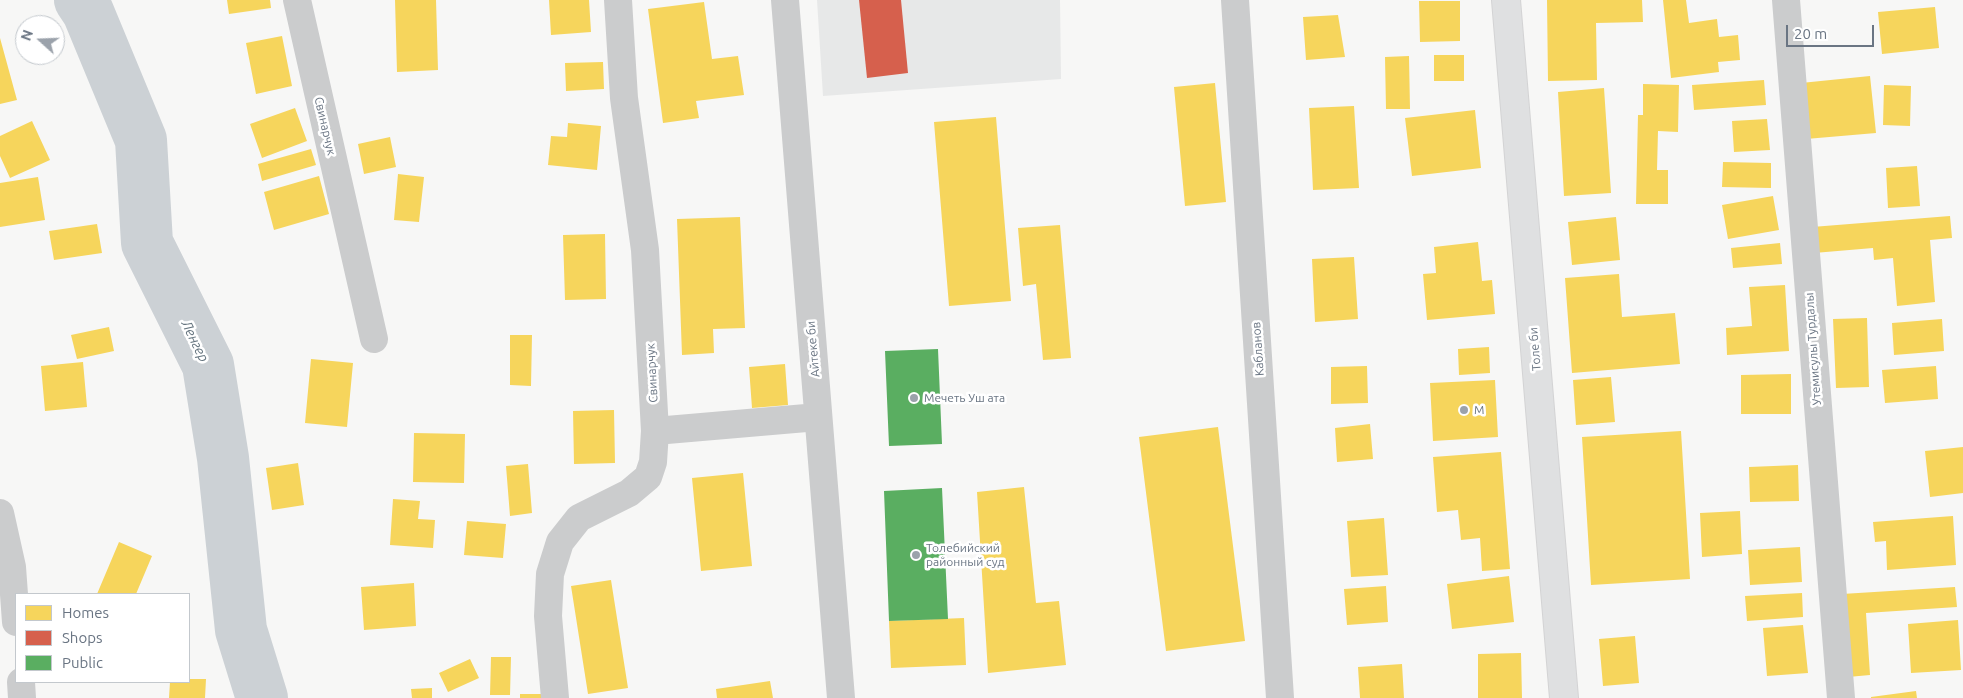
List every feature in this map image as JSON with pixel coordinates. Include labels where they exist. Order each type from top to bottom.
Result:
[{"type":"main road","name":"Толе би","points":[[1506,0],[1564,698]]},
{"type":"street","name":"Свинарчук","points":[[297,0],[374,339]]},
{"type":"street","name":"Свинарчук","points":[[555,698],[548,616],[550,574],[560,542],[579,518],[629,493],[648,477],[653,462],[655,431],[645,250],[624,98],[618,0]]},
{"type":"street","name":"Айтеке би","points":[[785,0],[841,698]]},
{"type":"street","name":"Кабланов","points":[[1235,0],[1280,698]]},
{"type":"street","name":"Утемисулы Турдалы","points":[[1786,0],[1841,698]]},
{"type":"street","points":[[655,431],[818,417]]},
{"type":"street","points":[[0,513],[12,567],[15,608]]},
{"type":"street","points":[[21,683],[22,698]]},
{"type":"shaded area","points":[[817,0],[1060,0],[1061,79],[823,96]]},
{"type":"building: Homes","points":[[227,0],[270,0],[271,8],[229,14]]},
{"type":"building: Homes","points":[[395,0],[436,0],[438,70],[397,72]]},
{"type":"building: Homes","points":[[549,0],[589,0],[591,32],[551,35]]},
{"type":"building: Homes","points":[[1547,0],[1642,0],[1643,22],[1596,23],[1597,80],[1548,81]]},
{"type":"building: Homes","points":[[1663,0],[1686,0],[1689,23],[1717,19],[1719,37],[1738,35],[1740,60],[1718,62],[1719,72],[1671,78]]},
{"type":"building: Homes","points":[[1419,1],[1460,1],[1460,41],[1420,42]]},
{"type":"building: Homes","points":[[704,2],[712,59],[738,56],[744,95],[696,101],[699,118],[663,123],[648,9]]},
{"type":"building: Homes","points":[[1935,7],[1939,48],[1882,54],[1878,12]]},
{"type":"building: Homes","points":[[1338,15],[1345,57],[1306,60],[1303,17]]},
{"type":"building: Homes","points":[[282,36],[292,86],[256,94],[246,43]]},
{"type":"building: Homes","points":[[0,38],[17,100],[0,104]]},
{"type":"building: Homes","points":[[1434,55],[1464,55],[1464,81],[1434,81]]},
{"type":"building: Homes","points":[[1409,56],[1410,109],[1386,109],[1385,57]]},
{"type":"building: Homes","points":[[603,62],[604,89],[566,91],[565,63]]},
{"type":"building: Homes","points":[[1870,76],[1876,133],[1806,139],[1801,83]]},
{"type":"building: Homes","points":[[1764,80],[1766,105],[1694,110],[1692,85]]},
{"type":"building: Homes","points":[[1215,83],[1226,202],[1185,206],[1174,87]]},
{"type":"building: Homes","points":[[1643,84],[1679,85],[1678,132],[1658,131],[1657,170],[1668,170],[1668,204],[1636,204],[1638,115],[1643,115]]},
{"type":"building: Homes","points":[[1884,85],[1911,86],[1910,126],[1883,125]]},
{"type":"building: Homes","points":[[1604,88],[1611,193],[1564,196],[1558,92]]},
{"type":"building: Homes","points":[[1354,106],[1359,188],[1313,190],[1309,108]]},
{"type":"building: Homes","points":[[295,108],[307,141],[262,158],[250,124]]},
{"type":"building: Homes","points":[[1475,110],[1481,168],[1412,176],[1405,118]]},
{"type":"building: Homes","points":[[996,117],[1011,301],[949,306],[934,122]]},
{"type":"building: Homes","points":[[1767,119],[1770,150],[1734,152],[1732,121]]},
{"type":"building: Homes","points":[[32,121],[50,160],[10,178],[0,156],[0,136]]},
{"type":"building: Homes","points":[[568,123],[601,126],[597,170],[548,165],[551,136],[567,137]]},
{"type":"building: Homes","points":[[390,137],[396,167],[364,174],[358,144]]},
{"type":"building: Homes","points":[[311,149],[316,165],[262,181],[258,164]]},
{"type":"building: Homes","points":[[1723,162],[1771,163],[1771,188],[1722,187]]},
{"type":"building: Homes","points":[[1917,166],[1920,206],[1888,208],[1886,168]]},
{"type":"building: Homes","points":[[398,174],[424,177],[419,222],[394,220]]},
{"type":"building: Homes","points":[[319,176],[329,214],[274,230],[264,192]]},
{"type":"building: Homes","points":[[38,177],[45,220],[0,227],[0,183]]},
{"type":"building: Homes","points":[[1773,196],[1779,230],[1728,239],[1722,205]]},
{"type":"building: Homes","points":[[1950,216],[1952,238],[1930,240],[1935,302],[1897,306],[1893,258],[1874,260],[1873,248],[1814,253],[1812,227]]},
{"type":"building: Homes","points":[[740,217],[745,328],[713,329],[714,353],[682,355],[677,219]]},
{"type":"building: Homes","points":[[1616,217],[1620,260],[1572,265],[1568,222]]},
{"type":"building: Homes","points":[[97,224],[102,253],[54,260],[49,231]]},
{"type":"building: Homes","points":[[1060,225],[1071,358],[1043,360],[1036,284],[1023,286],[1018,228]]},
{"type":"building: Homes","points":[[605,234],[606,299],[565,300],[563,235]]},
{"type":"building: Homes","points":[[1478,242],[1482,281],[1492,280],[1495,314],[1427,320],[1423,274],[1436,273],[1434,247]]},
{"type":"building: Homes","points":[[1780,243],[1782,264],[1733,268],[1731,248]]},
{"type":"building: Homes","points":[[1354,257],[1358,319],[1315,322],[1312,259]]},
{"type":"building: Homes","points":[[1619,274],[1622,317],[1675,313],[1680,364],[1572,373],[1565,278]]},
{"type":"building: Homes","points":[[1785,285],[1789,351],[1727,355],[1726,328],[1752,326],[1749,287]]},
{"type":"building: Homes","points":[[1867,318],[1869,387],[1836,388],[1833,319]]},
{"type":"building: Homes","points":[[1942,319],[1944,351],[1894,355],[1892,323]]},
{"type":"building: Homes","points":[[109,327],[114,351],[77,359],[71,335]]},
{"type":"building: Homes","points":[[510,335],[532,335],[531,386],[510,385]]},
{"type":"building: Homes","points":[[1489,347],[1490,373],[1459,375],[1458,349]]},
{"type":"building: Homes","points":[[311,359],[353,363],[347,427],[305,423]]},
{"type":"building: Homes","points":[[83,362],[87,407],[45,411],[41,366]]},
{"type":"building: Homes","points":[[785,364],[788,405],[752,408],[749,367]]},
{"type":"building: Homes","points":[[1367,366],[1368,403],[1331,404],[1331,367]]},
{"type":"building: Homes","points":[[1936,366],[1938,399],[1885,403],[1882,370]]},
{"type":"building: Homes","points":[[1791,374],[1791,414],[1741,414],[1741,375]]},
{"type":"building: Homes","points":[[1611,377],[1615,422],[1576,425],[1573,380]]},
{"type":"building: Homes","name":"M","points":[[1495,380],[1498,437],[1433,441],[1430,383]]},
{"type":"building: Homes","points":[[614,410],[615,463],[574,464],[573,411]]},
{"type":"building: Homes","points":[[1370,424],[1373,459],[1337,462],[1335,428]]},
{"type":"building: Homes","points":[[1218,427],[1245,641],[1166,651],[1139,437]]},
{"type":"building: Homes","points":[[1681,431],[1690,579],[1591,585],[1582,437]]},
{"type":"building: Homes","points":[[414,433],[465,434],[464,483],[413,482]]},
{"type":"building: Homes","points":[[1963,447],[1963,493],[1930,497],[1925,451]]},
{"type":"building: Homes","points":[[1501,452],[1510,569],[1482,571],[1480,538],[1461,540],[1458,510],[1437,512],[1433,457]]},
{"type":"building: Homes","points":[[298,463],[304,505],[272,510],[266,468]]},
{"type":"building: Homes","points":[[528,464],[532,513],[510,516],[506,466]]},
{"type":"building: Homes","points":[[1798,465],[1799,501],[1750,502],[1749,467]]},
{"type":"building: Homes","points":[[743,473],[752,566],[701,571],[692,478]]},
{"type":"building: Homes","points":[[1024,487],[1036,603],[1059,601],[1066,665],[988,673],[977,492]]},
{"type":"building: Homes","points":[[393,499],[420,501],[418,519],[435,520],[433,548],[390,545]]},
{"type":"building: Homes","points":[[1740,511],[1742,554],[1702,557],[1700,513]]},
{"type":"building: Homes","points":[[1953,516],[1956,565],[1887,570],[1886,541],[1875,542],[1873,522]]},
{"type":"building: Homes","points":[[1384,518],[1388,575],[1351,577],[1347,521]]},
{"type":"building: Homes","points":[[467,521],[506,524],[503,558],[464,555]]},
{"type":"building: Homes","points":[[119,542],[152,556],[136,593],[97,593]]},
{"type":"building: Homes","points":[[1800,547],[1802,582],[1750,585],[1748,550]]},
{"type":"building: Homes","points":[[1509,576],[1514,622],[1452,629],[1447,584]]},
{"type":"building: Homes","points":[[611,580],[628,688],[588,694],[571,586]]},
{"type":"building: Homes","points":[[414,583],[416,626],[364,630],[361,587]]},
{"type":"building: Homes","points":[[1386,586],[1388,622],[1347,625],[1344,589]]},
{"type":"building: Homes","points":[[1955,587],[1957,607],[1866,613],[1870,675],[1848,677],[1842,594]]},
{"type":"building: Homes","points":[[1802,593],[1803,617],[1747,621],[1745,596]]},
{"type":"building: Homes","points":[[964,618],[966,665],[891,668],[889,621]]},
{"type":"building: Homes","points":[[1958,620],[1961,670],[1911,673],[1908,624]]},
{"type":"building: Homes","points":[[1803,625],[1808,673],[1767,676],[1763,628]]},
{"type":"building: Homes","points":[[1635,636],[1639,683],[1603,686],[1599,639]]},
{"type":"building: Homes","points":[[1521,653],[1522,698],[1478,698],[1478,654]]},
{"type":"building: Homes","points":[[491,657],[511,657],[510,695],[490,695]]},
{"type":"building: Homes","points":[[470,659],[479,678],[448,692],[439,673]]},
{"type":"building: Homes","points":[[1402,664],[1404,698],[1360,698],[1358,667]]},
{"type":"building: Homes","points":[[190,679],[206,679],[205,698],[169,698],[170,683],[190,683]]},
{"type":"building: Homes","points":[[770,681],[773,698],[717,698],[716,689]]},
{"type":"building: Homes","points":[[432,688],[432,698],[412,698],[411,689]]},
{"type":"building: Homes","points":[[1916,691],[1917,698],[1871,698],[1871,697]]},
{"type":"building: Homes","points":[[520,694],[542,694],[542,698],[520,698]]},
{"type":"building: Shops","points":[[859,0],[901,0],[908,73],[867,78]]},
{"type":"building: Public","name":"Мечеть Уш ата","points":[[938,349],[942,444],[889,446],[885,351]]},
{"type":"building: Public","name":"Толебийский районный суд","points":[[942,488],[948,619],[889,621],[884,491]]},
{"type":"waterway","name":"Ленгер","points":[[80,0],[88,12],[141,140],[147,243],[208,365],[223,458],[241,630],[262,698]]},
{"type":"place","name":"Мечеть Уш ата","points":[[914,398]]},
{"type":"place","name":"M","points":[[1464,410]]},
{"type":"place","name":"Толебийский районный суд","points":[[916,555]]}]
